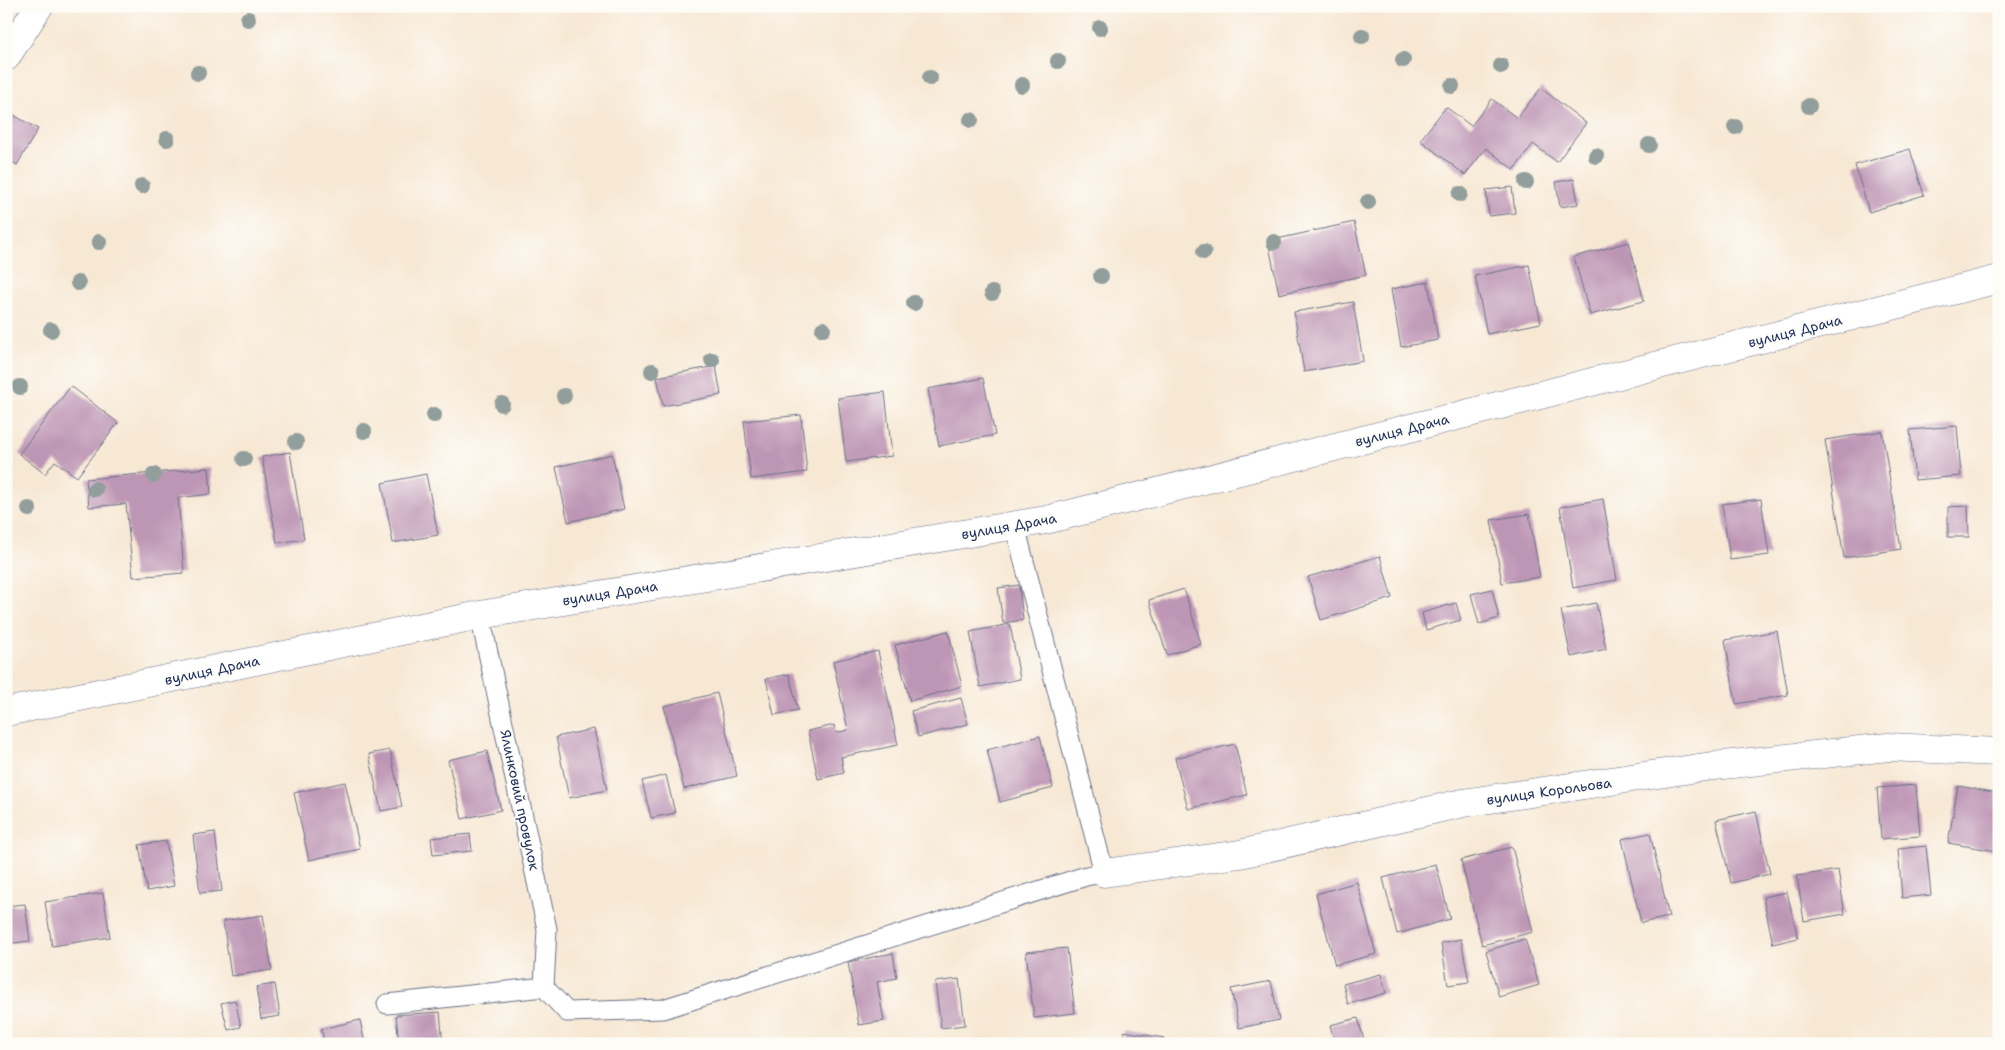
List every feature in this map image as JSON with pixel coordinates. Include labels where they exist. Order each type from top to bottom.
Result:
[{"type":"street","points":[[6,58],[39,6]]},
{"type":"street","name":"вулиця Драча","points":[[6,712],[480,615],[1066,516],[1999,279]]},
{"type":"street","name":"вулиця Корольова","points":[[1104,873],[1240,854],[1463,804],[1705,767],[1888,747],[1999,752]]},
{"type":"lane","points":[[386,1004],[544,986],[567,1012],[663,1009],[1086,876],[1104,873],[1015,526]]},
{"type":"lane","name":"Ялинковий провулок","points":[[480,615],[547,929],[544,986]]},
{"type":"building","points":[[1541,88],[1586,123],[1557,162],[1533,144],[1514,170],[1486,148],[1465,175],[1420,140],[1446,107],[1471,126],[1492,99],[1517,118]]},
{"type":"building","points":[[10,113],[38,129],[17,165],[6,158],[6,119]]},
{"type":"building","points":[[1910,149],[1924,195],[1869,212],[1855,165]]},
{"type":"building","points":[[1574,179],[1578,204],[1560,207],[1556,182]]},
{"type":"building","points":[[1512,187],[1515,213],[1489,216],[1486,190]]},
{"type":"building","points":[[1354,222],[1366,275],[1279,294],[1268,241]]},
{"type":"building","points":[[1629,242],[1644,301],[1590,315],[1574,257]]},
{"type":"building","points":[[1529,265],[1541,323],[1487,334],[1475,276]]},
{"type":"building","points":[[1428,282],[1438,340],[1401,347],[1391,289]]},
{"type":"building","points":[[1353,302],[1363,361],[1304,372],[1294,312]]},
{"type":"building","points":[[716,366],[721,395],[663,406],[657,377]]},
{"type":"building","points":[[983,378],[995,435],[939,446],[928,389]]},
{"type":"building","points":[[71,386],[118,423],[77,477],[55,461],[45,474],[19,454]]},
{"type":"building","points":[[885,392],[892,456],[846,462],[838,398]]},
{"type":"building","points":[[801,415],[807,472],[751,479],[744,421]]},
{"type":"building","points":[[1957,426],[1961,476],[1915,480],[1910,430]]},
{"type":"building","points":[[1882,431],[1901,549],[1844,558],[1825,440]]},
{"type":"building","points":[[290,452],[304,539],[277,543],[262,457]]},
{"type":"building","points":[[612,454],[624,509],[568,522],[556,467]]},
{"type":"building","points":[[209,468],[211,494],[178,498],[184,573],[133,577],[126,504],[89,507],[86,479]]},
{"type":"building","points":[[426,474],[438,535],[393,543],[382,483]]},
{"type":"building","points":[[1603,499],[1617,580],[1573,588],[1560,507]]},
{"type":"building","points":[[1761,499],[1769,555],[1730,560],[1722,504]]},
{"type":"building","points":[[1968,506],[1969,537],[1948,537],[1948,507]]},
{"type":"building","points":[[1529,514],[1540,577],[1502,583],[1491,520]]},
{"type":"building","points":[[1380,556],[1392,598],[1321,620],[1308,577]]},
{"type":"building","points":[[1019,585],[1023,620],[1003,623],[998,588]]},
{"type":"building","points":[[1184,589],[1201,644],[1167,655],[1149,600]]},
{"type":"building","points":[[1492,589],[1499,618],[1479,624],[1471,594]]},
{"type":"building","points":[[1456,603],[1461,620],[1426,630],[1422,613]]},
{"type":"building","points":[[1596,603],[1606,649],[1571,657],[1561,610]]},
{"type":"building","points":[[1010,624],[1020,679],[980,687],[970,632]]},
{"type":"building","points":[[948,631],[962,686],[910,701],[895,645]]},
{"type":"building","points":[[1777,631],[1788,695],[1736,704],[1725,640]]},
{"type":"building","points":[[878,651],[898,745],[841,757],[844,773],[818,779],[808,731],[834,725],[836,733],[848,730],[833,661]]},
{"type":"building","points":[[789,674],[798,710],[774,715],[766,679]]},
{"type":"building","points":[[717,693],[737,776],[684,789],[664,706]]},
{"type":"building","points":[[961,698],[968,724],[918,737],[911,711]]},
{"type":"building","points":[[594,729],[607,790],[569,798],[556,737]]},
{"type":"building","points":[[1040,736],[1053,788],[1000,802],[987,750]]},
{"type":"building","points":[[1235,744],[1247,795],[1188,809],[1175,758]]},
{"type":"building","points":[[390,750],[402,807],[381,811],[369,754]]},
{"type":"building","points":[[487,751],[501,810],[462,819],[448,760]]},
{"type":"building","points":[[666,775],[675,813],[651,818],[642,781]]},
{"type":"building","points":[[345,782],[360,849],[309,860],[294,793]]},
{"type":"building","points":[[1916,785],[1920,836],[1881,839],[1877,788]]},
{"type":"building","points":[[1958,786],[1999,793],[1999,834],[1996,851],[1948,843]]},
{"type":"building","points":[[1756,811],[1770,874],[1731,883],[1716,820]]},
{"type":"building","points":[[215,832],[222,891],[200,893],[193,835]]},
{"type":"building","points":[[1650,833],[1669,917],[1641,923],[1622,839]]},
{"type":"building","points":[[470,834],[472,851],[433,855],[431,838]]},
{"type":"building","points":[[166,841],[174,886],[147,891],[139,845]]},
{"type":"building","points":[[1926,846],[1931,895],[1902,898],[1898,849]]},
{"type":"building","points":[[1512,847],[1533,932],[1482,945],[1461,860]]},
{"type":"building","points":[[1436,864],[1450,919],[1397,934],[1383,878]]},
{"type":"building","points":[[1838,870],[1845,914],[1804,921],[1797,876]]},
{"type":"building","points":[[1357,882],[1376,954],[1335,965],[1316,894]]},
{"type":"building","points":[[1787,892],[1798,938],[1773,944],[1763,897]]},
{"type":"building","points":[[103,893],[110,937],[52,946],[45,902]]},
{"type":"building","points":[[25,904],[30,941],[6,944],[6,906]]},
{"type":"building","points":[[263,915],[272,970],[231,976],[223,921]]},
{"type":"building","points":[[1461,939],[1469,982],[1448,985],[1441,943]]},
{"type":"building","points":[[1525,939],[1539,985],[1499,997],[1486,951]]},
{"type":"building","points":[[1067,948],[1075,1013],[1034,1018],[1026,952]]},
{"type":"building","points":[[893,953],[897,978],[877,982],[884,1021],[859,1025],[848,962]]},
{"type":"building","points":[[1381,974],[1386,993],[1348,1004],[1343,984]]},
{"type":"building","points":[[959,979],[965,1025],[941,1028],[935,982]]},
{"type":"building","points":[[1271,981],[1279,1020],[1239,1028],[1231,989]]},
{"type":"building","points":[[275,984],[280,1016],[261,1019],[256,987]]},
{"type":"building","points":[[235,1000],[241,1027],[228,1030],[221,1003]]},
{"type":"building","points":[[440,1012],[443,1044],[399,1044],[396,1015]]},
{"type":"building","points":[[1358,1018],[1365,1044],[1335,1044],[1330,1025]]},
{"type":"building","points":[[360,1020],[365,1044],[325,1044],[321,1029]]},
{"type":"building","points":[[1124,1031],[1164,1038],[1163,1044],[1122,1044]]}]
